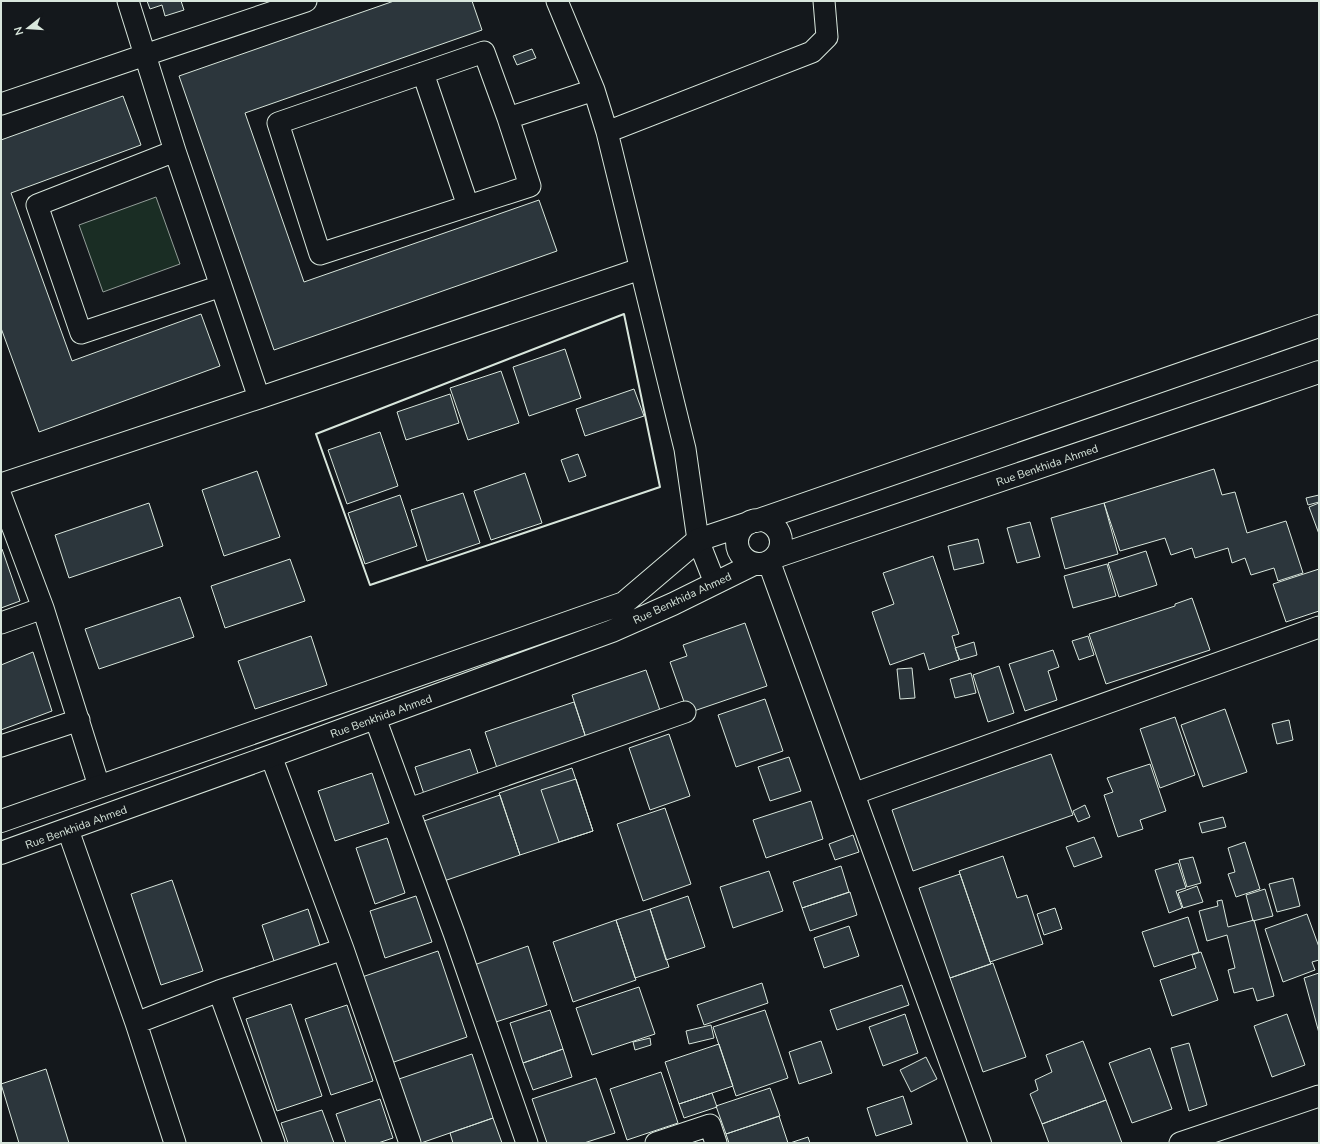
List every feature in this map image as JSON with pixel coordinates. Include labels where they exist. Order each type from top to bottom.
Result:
[{"type":"main road","points":[[1,821],[624,603],[698,540],[1319,326]]},
{"type":"main road","name":"Rue Benkhida Ahmed","points":[[1,853],[68,830],[612,631],[766,561],[1319,372]]},
{"type":"main road","points":[[764,521],[771,524],[780,536],[780,551],[766,561],[747,561],[738,549],[737,542],[739,534],[743,527],[753,522],[764,521]]},
{"type":"main road","points":[[766,561],[853,794],[980,1143]]},
{"type":"street","points":[[128,1],[175,151],[258,398]]},
{"type":"street","points":[[1,104],[306,1]]},
{"type":"street","points":[[556,1],[594,90],[607,132],[684,450],[698,540],[716,583]]},
{"type":"street","points":[[607,132],[812,52],[827,38],[824,1]]},
{"type":"street","points":[[484,52],[508,118],[530,186],[320,254],[278,123],[423,73],[484,52]]},
{"type":"street","points":[[423,73],[468,206]]},
{"type":"street","points":[[508,118],[594,90]]},
{"type":"street","points":[[175,151],[37,205],[81,333],[221,286]]},
{"type":"street","points":[[1,484],[640,270]]},
{"type":"street","points":[[1,496],[43,608],[99,786]]},
{"type":"street","points":[[1,623],[43,608]]},
{"type":"street","points":[[853,794],[1319,628]]},
{"type":"street","points":[[409,809],[685,712]]},
{"type":"street","points":[[375,718],[454,933],[527,1143]]},
{"type":"street","points":[[1,746],[79,720]]},
{"type":"street","points":[[271,756],[343,949],[410,1143]]},
{"type":"street","points":[[68,830],[136,1023],[175,1143]]},
{"type":"street","points":[[136,1023],[219,991],[343,949]]},
{"type":"street","points":[[219,991],[274,1143]]},
{"type":"street","points":[[1180,1143],[1319,1096]]},
{"type":"street","points":[[656,1143],[710,1125],[716,1143]]},
{"type":"green space","points":[[156,197],[180,264],[103,292],[79,225]]},
{"type":"building","points":[[147,1],[181,1],[184,10],[165,16],[162,5],[150,9]]},
{"type":"building","points":[[394,1],[472,1],[482,30],[245,113],[304,282],[539,200],[557,251],[274,350],[179,76]]},
{"type":"building","points":[[532,49],[536,58],[517,65],[513,56]]},
{"type":"building","points":[[123,96],[141,145],[11,193],[72,361],[201,314],[220,366],[39,432],[1,328],[1,140]]},
{"type":"building","points":[[565,349],[581,398],[529,416],[513,367]]},
{"type":"building","points":[[501,371],[519,423],[468,440],[450,388]]},
{"type":"building","points":[[634,389],[644,416],[585,436],[576,409]]},
{"type":"building","points":[[450,394],[459,423],[406,440],[397,412]]},
{"type":"building","points":[[380,432],[398,486],[347,504],[328,450]]},
{"type":"building","points":[[578,454],[586,476],[569,482],[561,460]]},
{"type":"building","points":[[1214,469],[1222,495],[1235,492],[1247,533],[1286,521],[1303,573],[1278,581],[1274,568],[1251,575],[1245,558],[1232,563],[1228,548],[1195,558],[1192,548],[1171,555],[1165,538],[1120,551],[1104,503]]},
{"type":"building","points":[[257,471],[280,537],[224,556],[202,490]]},
{"type":"building","points":[[525,473],[542,523],[491,540],[474,491]]},
{"type":"building","points":[[463,493],[480,543],[427,561],[411,510]]},
{"type":"building","points":[[400,495],[417,546],[365,564],[348,513]]},
{"type":"building","points":[[1319,495],[1319,502],[1308,505],[1306,498]]},
{"type":"building","points":[[149,503],[163,546],[69,578],[55,535]]},
{"type":"building","points":[[1104,503],[1118,554],[1065,569],[1051,518]]},
{"type":"building","points":[[1319,503],[1319,534],[1309,507]]},
{"type":"building","points":[[1030,522],[1040,557],[1017,563],[1007,528]]},
{"type":"building","points":[[978,539],[984,563],[954,570],[948,546]]},
{"type":"building","points":[[2,549],[20,601],[1,608],[1,550]]},
{"type":"building","points":[[1146,551],[1157,585],[1119,597],[1108,563]]},
{"type":"building","points":[[933,556],[959,634],[952,636],[959,660],[929,670],[924,653],[890,665],[872,612],[894,604],[883,573]]},
{"type":"building","points":[[290,559],[305,601],[225,628],[211,586]]},
{"type":"building","points":[[1107,564],[1116,596],[1073,608],[1064,576]]},
{"type":"building","points":[[1319,569],[1319,611],[1286,622],[1273,584]]},
{"type":"building","points":[[180,597],[194,637],[99,669],[85,629]]},
{"type":"building","points":[[1192,598],[1210,650],[1106,684],[1089,634],[1175,606],[1175,604]]},
{"type":"building","points":[[745,623],[767,686],[688,713],[670,662],[687,656],[683,645]]},
{"type":"building","points":[[311,636],[327,685],[255,709],[238,661]]},
{"type":"building","points":[[1088,636],[1094,655],[1079,660],[1072,641]]},
{"type":"building","points":[[974,642],[977,655],[960,660],[955,648]]},
{"type":"building","points":[[1053,650],[1059,667],[1048,671],[1057,700],[1025,711],[1009,664]]},
{"type":"building","points":[[33,652],[52,711],[1,730],[1,665]]},
{"type":"building","points":[[999,666],[1014,713],[988,722],[973,675]]},
{"type":"building","points":[[912,668],[915,698],[900,699],[897,669]]},
{"type":"building","points":[[646,670],[662,716],[587,741],[572,695]]},
{"type":"building","points":[[971,673],[976,693],[955,698],[950,679]]},
{"type":"building","points":[[765,699],[783,751],[736,767],[718,715]]},
{"type":"building","points":[[574,702],[587,741],[498,771],[485,732]]},
{"type":"building","points":[[1225,709],[1247,772],[1203,787],[1181,725]]},
{"type":"building","points":[[1175,717],[1195,775],[1160,788],[1140,729]]},
{"type":"building","points":[[1289,720],[1293,740],[1277,744],[1272,724]]},
{"type":"building","points":[[669,734],[690,796],[650,810],[629,748]]},
{"type":"building","points":[[470,749],[479,776],[424,794],[415,767]]},
{"type":"building","points":[[1051,754],[1073,815],[913,871],[892,810]]},
{"type":"building","points":[[789,757],[801,791],[770,801],[758,767]]},
{"type":"building","points":[[1150,764],[1166,811],[1140,820],[1143,829],[1118,837],[1104,795],[1113,792],[1107,778]]},
{"type":"building","points":[[572,768],[593,831],[520,855],[499,793]]},
{"type":"building","points":[[372,773],[389,823],[335,841],[318,791]]},
{"type":"building","points":[[576,779],[593,831],[559,842],[541,790]]},
{"type":"building","points":[[500,795],[520,855],[441,882],[421,822]]},
{"type":"building","points":[[811,801],[823,839],[766,858],[753,820]]},
{"type":"building","points":[[1085,805],[1090,817],[1078,822],[1073,811]]},
{"type":"building","points":[[665,808],[691,884],[643,901],[617,824]]},
{"type":"building","points":[[1223,817],[1226,827],[1202,833],[1199,823]]},
{"type":"building","points":[[853,835],[859,852],[835,860],[829,844]]},
{"type":"building","points":[[1094,837],[1102,857],[1074,867],[1066,847]]},
{"type":"building","points":[[387,838],[405,893],[375,904],[356,848]]},
{"type":"building","points":[[1245,842],[1260,889],[1236,897],[1228,874],[1235,872],[1228,848]]},
{"type":"building","points":[[1003,856],[1017,898],[1027,895],[1043,944],[990,962],[959,871]]},
{"type":"building","points":[[1193,857],[1201,883],[1187,887],[1179,860]]},
{"type":"building","points":[[1178,863],[1186,888],[1176,891],[1182,908],[1169,913],[1155,870]]},
{"type":"building","points":[[841,866],[849,892],[802,908],[793,882]]},
{"type":"building","points":[[769,871],[783,911],[733,928],[720,887]]},
{"type":"building","points":[[960,874],[991,964],[950,978],[919,888]]},
{"type":"building","points":[[1293,878],[1300,906],[1277,912],[1269,884]]},
{"type":"building","points":[[172,880],[203,971],[161,985],[131,894]]},
{"type":"building","points":[[1197,886],[1203,902],[1183,908],[1178,893]]},
{"type":"building","points":[[1265,889],[1273,916],[1253,921],[1246,895]]},
{"type":"building","points":[[850,892],[857,915],[810,931],[802,908]]},
{"type":"building","points":[[416,896],[432,942],[385,958],[370,911]]},
{"type":"building","points":[[688,896],[705,947],[666,960],[650,909]]},
{"type":"building","points":[[1222,900],[1228,927],[1254,920],[1274,996],[1257,1001],[1253,988],[1234,993],[1228,970],[1235,968],[1227,935],[1207,941],[1199,911],[1218,906],[1217,901]]},
{"type":"building","points":[[1055,908],[1062,929],[1044,935],[1037,914]]},
{"type":"building","points":[[308,909],[322,952],[276,967],[262,925]]},
{"type":"building","points":[[650,909],[669,967],[635,978],[616,920]]},
{"type":"building","points":[[1307,914],[1319,947],[1319,960],[1312,962],[1315,970],[1283,982],[1265,929]]},
{"type":"building","points":[[1188,917],[1199,952],[1154,967],[1142,932]]},
{"type":"building","points":[[616,920],[636,980],[573,1002],[553,942]]},
{"type":"building","points":[[849,926],[859,956],[824,968],[814,938]]},
{"type":"building","points":[[528,946],[547,1005],[493,1023],[474,965]]},
{"type":"building","points":[[438,951],[467,1037],[391,1063],[362,977]]},
{"type":"building","points":[[1201,952],[1218,1000],[1172,1016],[1160,980],[1196,968],[1192,955]]},
{"type":"building","points":[[993,963],[1026,1057],[983,1072],[950,978]]},
{"type":"building","points":[[1319,973],[1319,1033],[1304,978]]},
{"type":"building","points":[[762,983],[768,1003],[704,1025],[697,1005]]},
{"type":"building","points":[[902,985],[909,1005],[837,1030],[830,1010]]},
{"type":"building","points":[[639,987],[655,1034],[592,1055],[576,1008]]},
{"type":"building","points":[[291,1004],[322,1096],[277,1111],[246,1019]]},
{"type":"building","points":[[347,1005],[373,1081],[331,1095],[305,1019]]},
{"type":"building","points":[[550,1010],[563,1049],[523,1063],[510,1023]]},
{"type":"building","points":[[765,1010],[788,1078],[736,1096],[713,1027]]},
{"type":"building","points":[[905,1014],[918,1053],[883,1066],[869,1027]]},
{"type":"building","points":[[1287,1014],[1305,1065],[1272,1077],[1254,1026]]},
{"type":"building","points":[[711,1025],[714,1038],[689,1044],[686,1031]]},
{"type":"building","points":[[650,1038],[651,1045],[635,1050],[633,1042]]},
{"type":"building","points":[[821,1041],[832,1073],[799,1084],[789,1052]]},
{"type":"building","points":[[1083,1041],[1106,1100],[1042,1124],[1030,1094],[1038,1090],[1035,1080],[1052,1072],[1046,1055]]},
{"type":"building","points":[[1189,1043],[1207,1105],[1189,1111],[1171,1048]]},
{"type":"building","points":[[719,1044],[733,1086],[679,1104],[665,1062]]},
{"type":"building","points":[[1150,1048],[1172,1109],[1132,1123],[1109,1063]]},
{"type":"building","points":[[563,1049],[572,1077],[533,1090],[523,1063]]},
{"type":"building","points":[[472,1054],[493,1118],[421,1143],[399,1079]]},
{"type":"building","points":[[926,1057],[937,1079],[911,1092],[900,1070]]},
{"type":"building","points":[[46,1069],[69,1143],[19,1143],[1,1084]]},
{"type":"building","points":[[661,1072],[678,1123],[627,1140],[610,1089]]},
{"type":"building","points":[[596,1078],[615,1133],[584,1143],[547,1143],[532,1099]]},
{"type":"building","points":[[770,1088],[780,1116],[726,1134],[716,1106]]},
{"type":"building","points":[[712,1093],[717,1107],[684,1118],[679,1104]]},
{"type":"building","points":[[903,1096],[912,1124],[876,1136],[867,1108]]},
{"type":"building","points":[[380,1099],[393,1138],[378,1143],[346,1143],[336,1114]]},
{"type":"building","points":[[1106,1100],[1122,1143],[1049,1143],[1042,1124]]},
{"type":"building","points":[[322,1110],[334,1143],[288,1143],[281,1123]]},
{"type":"building","points":[[779,1116],[788,1143],[729,1143],[726,1134]]},
{"type":"building","points":[[493,1118],[502,1143],[453,1143],[450,1133]]},
{"type":"building","points":[[808,1137],[810,1143],[790,1143]]},
{"type":"wall","points":[[624,314],[660,487],[370,585],[316,434],[624,314]]}]
